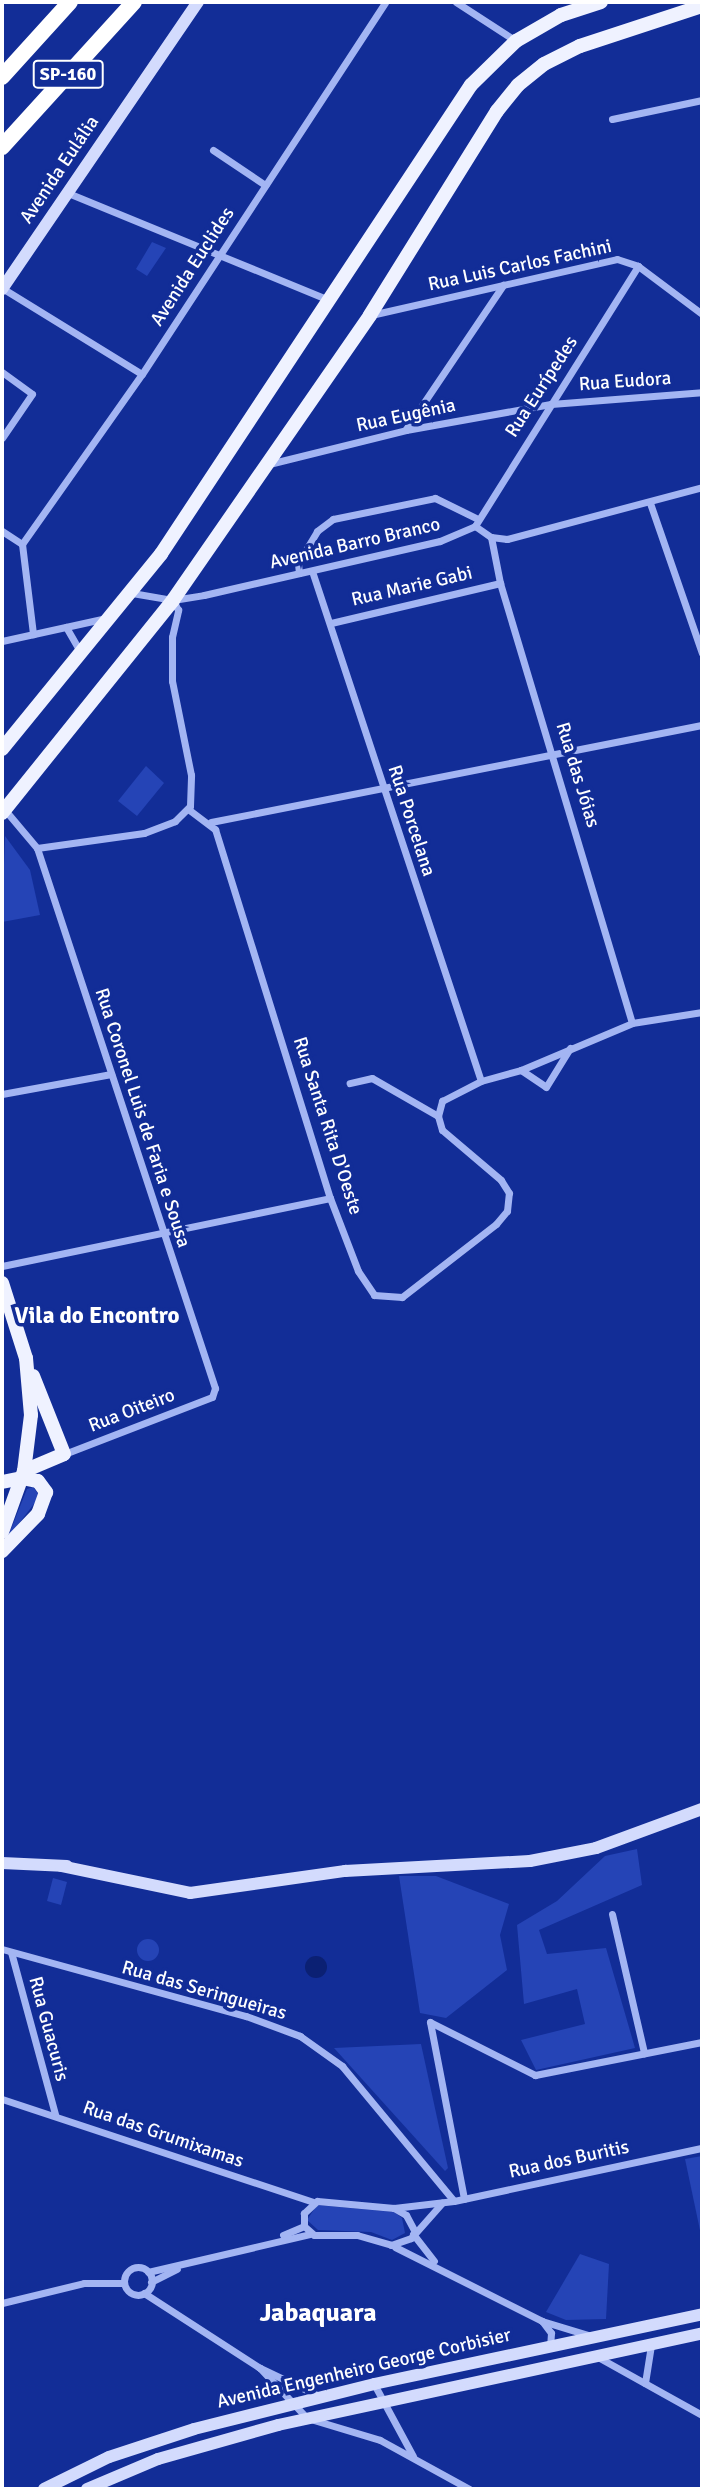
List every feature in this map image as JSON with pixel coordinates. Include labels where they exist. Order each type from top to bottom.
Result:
[{"type":"highway","name":"SP-160","points":[[2,77],[70,2]]},
{"type":"highway","name":"SP-160","points":[[2,147],[134,2]]},
{"type":"main road","name":"Avenida Eulália","points":[[2,289],[198,2]]},
{"type":"main road","points":[[2,749],[131,592],[201,496],[471,85],[516,41],[573,7],[601,2]]},
{"type":"main road","points":[[3,810],[173,600],[370,315],[497,111],[518,85],[544,64],[580,46],[702,6]]},
{"type":"main road","points":[[2,1283],[26,1358],[64,1454],[23,1475],[2,1482]]},
{"type":"main road","points":[[2,1532],[23,1475],[31,1415],[26,1358]]},
{"type":"main road","points":[[2,1551],[32,1521],[46,1498],[38,1481],[23,1475]]},
{"type":"main road","points":[[2,1863],[61,1866],[201,1890],[386,1867],[530,1861],[596,1848],[702,1809]]},
{"type":"main road","name":"Avenida Engenheiro George Corbisier","points":[[50,2488],[152,2441],[374,2384],[702,2314]]},
{"type":"main road","name":"Avenida Engenheiro George Corbisier","points":[[87,2489],[158,2459],[307,2418],[387,2403],[702,2333]]},
{"type":"street","name":"Avenida Euclides","points":[[22,544],[142,374],[385,2]]},
{"type":"street","points":[[456,2],[516,41]]},
{"type":"street","points":[[612,119],[702,100]]},
{"type":"street","points":[[213,150],[265,186]]},
{"type":"street","points":[[68,193],[329,300]]},
{"type":"street","name":"Rua Luis Carlos Fachini","points":[[370,315],[617,259],[638,266],[702,314]]},
{"type":"street","name":"Rua Eurípedes","points":[[476,522],[638,266]]},
{"type":"street","points":[[406,430],[503,284]]},
{"type":"street","points":[[2,289],[142,374]]},
{"type":"street","points":[[2,372],[33,394],[2,438]]},
{"type":"street","name":"Rua Eudora","points":[[551,404],[702,392]]},
{"type":"street","name":"Rua Eugênia","points":[[268,464],[406,430],[551,404]]},
{"type":"street","points":[[299,573],[298,563],[317,531],[333,519],[435,498],[476,522],[491,537],[523,536],[702,487]]},
{"type":"street","points":[[650,503],[702,653]]},
{"type":"street","name":"Avenida Barro Branco","points":[[173,600],[440,541],[476,522]]},
{"type":"street","points":[[2,531],[22,544],[33,634]]},
{"type":"street","name":"Rua das Jóias","points":[[491,537],[500,583],[555,756],[632,1023]]},
{"type":"street","name":"Rua Porcelana","points":[[312,571],[481,1081]]},
{"type":"street","name":"Rua Marie Gabi","points":[[331,623],[500,583]]},
{"type":"street","points":[[3,810],[37,848],[144,833],[168,825],[188,809],[191,775],[172,681],[172,636],[178,610],[173,600],[131,592]]},
{"type":"street","points":[[2,641],[110,617]]},
{"type":"street","points":[[66,626],[81,653]]},
{"type":"street","points":[[188,809],[211,822],[385,790],[702,725]]},
{"type":"street","name":"Rua Santa Rita D'Oeste","points":[[211,822],[330,1198],[364,1284],[374,1295],[394,1298],[414,1289],[496,1224],[509,1203],[506,1184],[442,1130],[438,1116]]},
{"type":"street","name":"Rua Coronel Luis de Faria e Sousa","points":[[37,848],[215,1388],[212,1397]]},
{"type":"street","points":[[350,1083],[372,1078],[438,1116],[442,1101],[481,1081],[521,1070],[632,1023],[702,1012]]},
{"type":"street","points":[[521,1070],[546,1087],[570,1048]]},
{"type":"street","points":[[2,1094],[111,1074]]},
{"type":"street","points":[[2,1266],[162,1230],[330,1198]]},
{"type":"street","name":"Rua Oiteiro","points":[[64,1454],[212,1397]]},
{"type":"street","points":[[612,1914],[644,2053]]},
{"type":"street","name":"Rua das Seringueiras","points":[[2,1949],[246,2016],[300,2036],[341,2066],[454,2201]]},
{"type":"street","name":"Rua Guacuris","points":[[11,1952],[55,2115]]},
{"type":"street","points":[[464,2199],[430,2022],[535,2075],[702,2042]]},
{"type":"street","name":"Rua das Grumixamas","points":[[2,2099],[313,2202],[394,2208]]},
{"type":"street","name":"Rua dos Buritis","points":[[394,2208],[454,2201],[702,2148]]},
{"type":"street","points":[[310,2234],[304,2226],[304,2213],[313,2202]]},
{"type":"street","points":[[391,2245],[405,2243],[443,2203]]},
{"type":"street","points":[[394,2208],[406,2215],[414,2232],[439,2267]]},
{"type":"street","points":[[273,2240],[304,2226]]},
{"type":"street","points":[[124,2283],[132,2269],[148,2272],[184,2265],[273,2240],[310,2234],[356,2235],[391,2245],[439,2267],[542,2321],[595,2337]]},
{"type":"street","points":[[144,2293],[152,2281],[184,2265]]},
{"type":"street","points":[[148,2272],[152,2281]]},
{"type":"street","points":[[2,2303],[84,2283],[124,2283]]},
{"type":"street","points":[[124,2283],[132,2293],[144,2293],[260,2368],[322,2397]]},
{"type":"street","points":[[542,2321],[551,2333],[550,2346]]},
{"type":"street","points":[[645,2383],[651,2344]]},
{"type":"street","points":[[596,2356],[702,2415]]},
{"type":"street","points":[[260,2368],[307,2418],[380,2440],[469,2489]]},
{"type":"street","points":[[374,2384],[387,2403],[396,2428],[416,2459]]},
{"type":"street","points":[[380,2440],[396,2428]]},
{"type":"shaded area","points":[[152,242],[166,248],[147,276],[136,269]]},
{"type":"shaded area","points":[[146,766],[164,783],[137,816],[118,801]]},
{"type":"shaded area","points":[[5,836],[30,870],[40,915],[2,922]]},
{"type":"shaded area","points":[[33,1487],[40,1496],[7,1539],[27,1489]]},
{"type":"shaded area","points":[[637,1849],[642,1885],[539,1930],[547,1954],[606,1948],[635,2048],[536,2070],[521,2040],[585,2024],[577,1989],[524,2004],[517,1925],[557,1901],[605,1856]]},
{"type":"shaded area","points":[[399,1876],[436,1876],[509,1904],[500,1935],[507,1970],[446,2018],[420,2013]]},
{"type":"shaded area","points":[[53,1878],[67,1882],[61,1905],[47,1901]]},
{"type":"shaded area","points":[[144,1939],[152,1939],[159,1946],[159,1954],[152,1961],[144,1961],[137,1954],[137,1946]]},
{"type":"shaded area","points":[[316,1956],[324,1959],[327,1967],[324,1975],[316,1978],[308,1975],[305,1967],[308,1959]]},
{"type":"shaded area","points":[[421,2044],[448,2168],[445,2171],[334,2048]]},
{"type":"shaded area","points":[[702,2156],[702,2234],[701,2235],[685,2159]]},
{"type":"shaded area","points":[[317,2205],[394,2212],[402,2218],[405,2233],[392,2240],[371,2232],[318,2230],[307,2220]]},
{"type":"shaded area","points":[[580,2254],[609,2264],[606,2319],[566,2320],[546,2312]]},
{"type":"district","name":"Vila do Encontro","points":[[97,1316]]},
{"type":"district","name":"Jabaquara","points":[[318,2314]]}]
